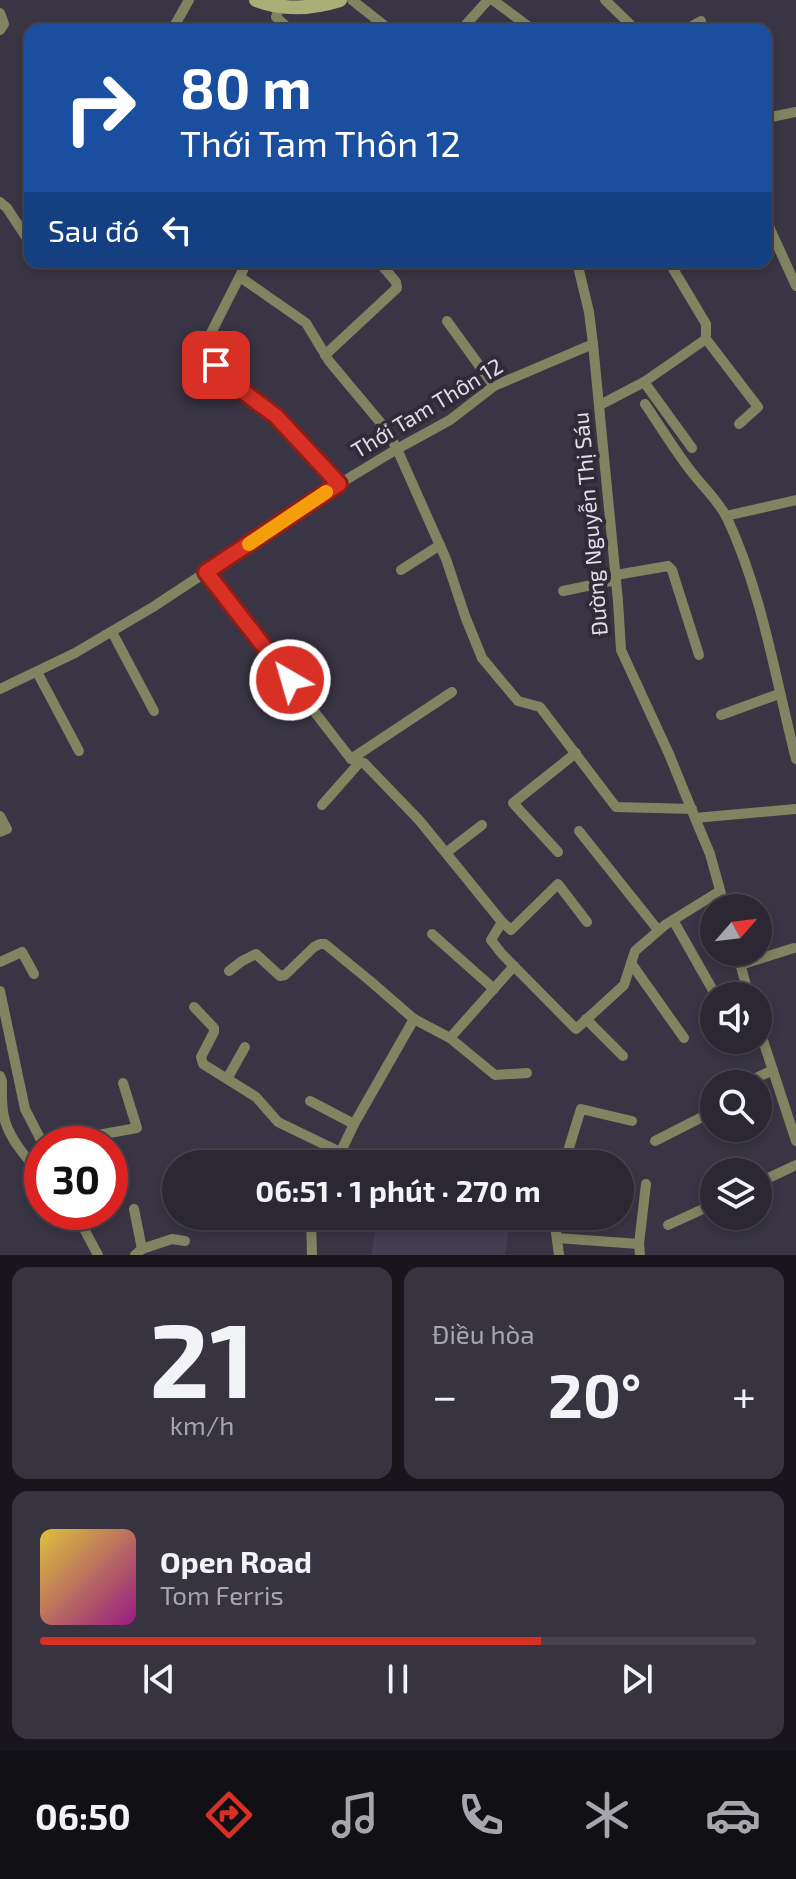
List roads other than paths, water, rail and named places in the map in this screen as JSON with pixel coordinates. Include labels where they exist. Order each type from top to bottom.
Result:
[{"type":"street","points":[[175,24],[189,0]]},
{"type":"street","points":[[256,0],[292,8],[318,7],[340,0]]},
{"type":"street","points":[[352,0],[382,24]]},
{"type":"street","points":[[467,24],[491,0],[525,24]]},
{"type":"street","points":[[605,0],[630,24]]},
{"type":"street","points":[[280,6],[276,17],[284,24]]},
{"type":"street","points":[[0,13],[4,24],[0,30]]},
{"type":"street","points":[[696,24],[701,21]]},
{"type":"street","points":[[772,117],[796,112]]},
{"type":"street","points":[[0,202],[24,234]]},
{"type":"street","points":[[772,233],[796,286]]},
{"type":"street","points":[[244,268],[210,335],[207,346],[210,353],[216,365],[245,393],[276,416],[339,484]]},
{"type":"street","points":[[325,355],[397,288],[396,282],[384,268]]},
{"type":"street","name":"Đường Nguyễn Thị Sáu","points":[[578,268],[589,312],[600,405],[621,650],[669,754],[710,854],[721,894]]},
{"type":"street","points":[[673,268],[706,324],[706,339],[758,407],[739,424]]},
{"type":"street","points":[[240,277],[306,323],[325,355],[385,428],[440,545],[482,658],[518,701],[540,707],[616,807],[693,813],[796,809]]},
{"type":"street","points":[[447,321],[494,386]]},
{"type":"street","points":[[600,405],[644,382],[706,339]]},
{"type":"street","name":"Thới Tam Thôn 12","points":[[0,689],[112,632],[339,484],[450,420],[494,386],[593,344]]},
{"type":"street","points":[[644,382],[692,448]]},
{"type":"street","points":[[645,404],[689,469],[726,516],[753,583],[796,756]]},
{"type":"street","points":[[726,516],[796,500]]},
{"type":"street","points":[[401,570],[440,545]]},
{"type":"street","points":[[563,591],[668,566],[672,570],[699,655]]},
{"type":"street","points":[[206,572],[356,761],[364,763],[447,852],[502,922],[511,930],[558,884],[587,922]]},
{"type":"street","points":[[112,632],[154,711]]},
{"type":"street","points":[[37,672],[79,751]]},
{"type":"street","points":[[322,805],[356,761],[452,692]]},
{"type":"street","points":[[721,715],[779,694]]},
{"type":"street","points":[[558,852],[513,803],[576,753]]},
{"type":"street","points":[[0,816],[7,829],[0,832]]},
{"type":"street","points":[[447,852],[482,825]]},
{"type":"street","points":[[579,831],[658,930]]},
{"type":"street","points":[[502,922],[491,940],[576,1029],[624,985],[635,951],[658,930],[720,891]]},
{"type":"street","points":[[673,920],[708,982]]},
{"type":"street","points":[[432,934],[494,989]]},
{"type":"street","points":[[229,971],[256,954],[276,974],[285,975],[314,947],[325,944],[414,1019],[450,1038],[495,1075],[527,1073]]},
{"type":"street","points":[[772,955],[794,948]]},
{"type":"street","points":[[0,962],[22,952],[34,974]]},
{"type":"street","points":[[631,963],[684,1038]]},
{"type":"street","points":[[450,1038],[514,966]]},
{"type":"street","points":[[0,991],[25,1109],[35,1126]]},
{"type":"street","points":[[194,1007],[214,1028],[201,1057],[203,1064],[256,1097],[278,1122],[336,1150]]},
{"type":"street","points":[[341,1150],[414,1019]]},
{"type":"street","points":[[586,1019],[623,1056]]},
{"type":"street","points":[[227,1079],[245,1047]]},
{"type":"street","points":[[768,1054],[796,1141]]},
{"type":"street","points":[[0,1076],[3,1112],[9,1132],[24,1153]]},
{"type":"street","points":[[123,1083],[137,1128],[128,1130]]},
{"type":"street","points":[[310,1101],[354,1124]]},
{"type":"street","points":[[568,1150],[581,1109],[632,1121]]},
{"type":"street","points":[[655,1141],[700,1118]]},
{"type":"street","points":[[772,1176],[796,1165]]},
{"type":"street","points":[[557,1238],[639,1250],[646,1184]]},
{"type":"street","points":[[134,1209],[138,1252],[172,1239],[185,1241]]},
{"type":"street","points":[[668,1225],[700,1210]]},
{"type":"street","points":[[84,1230],[98,1255]]},
{"type":"street","points":[[311,1230],[312,1255]]},
{"type":"street","points":[[556,1230],[559,1255]]}]
